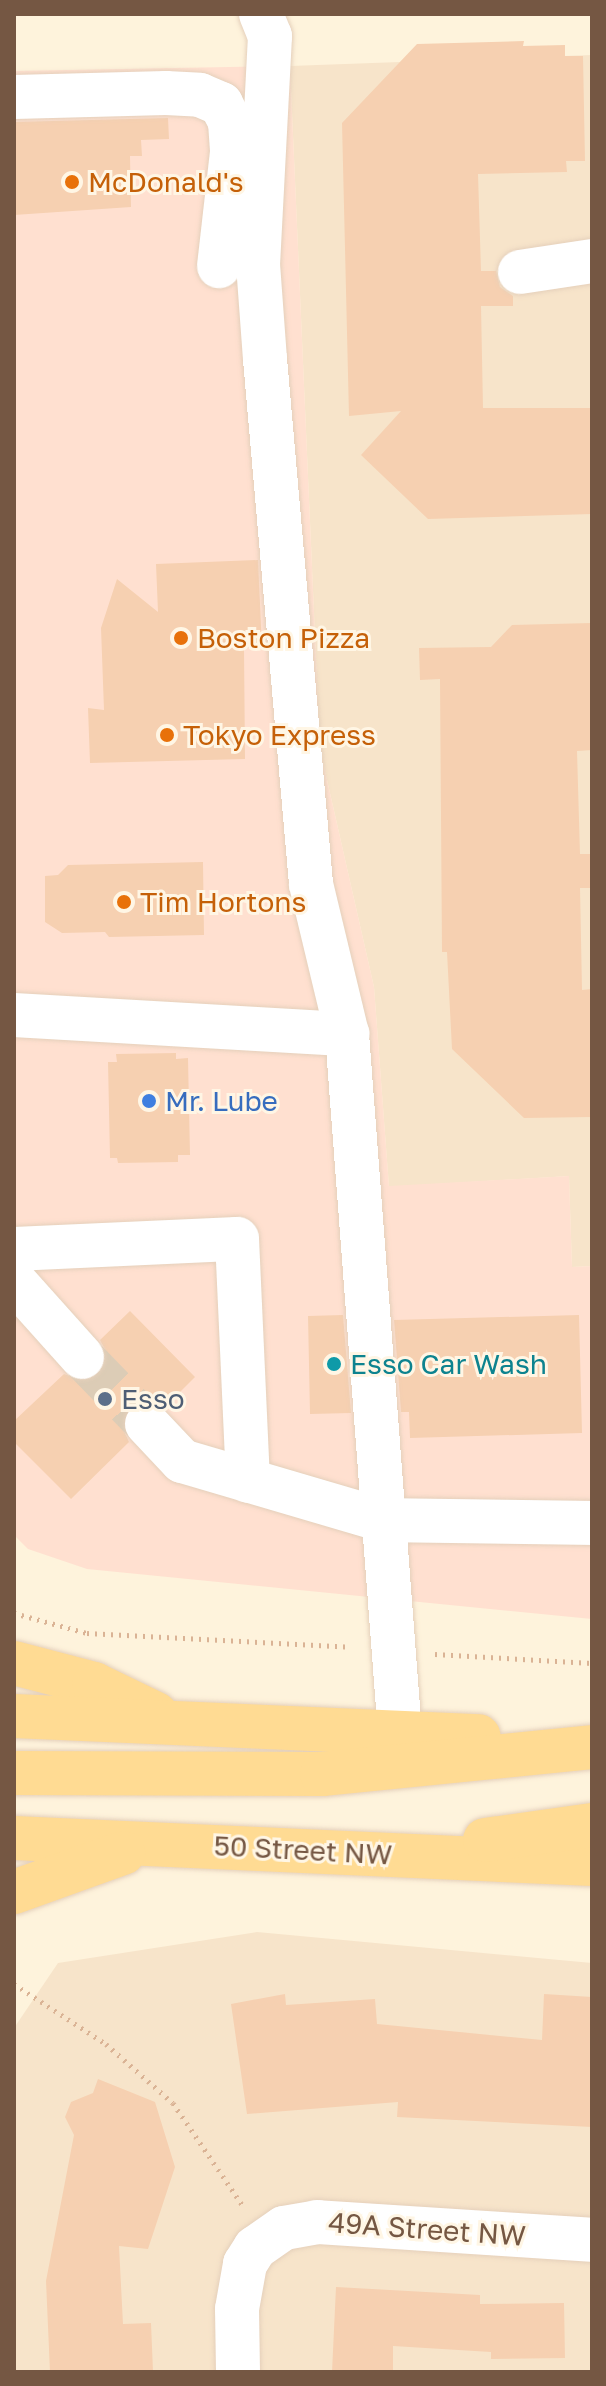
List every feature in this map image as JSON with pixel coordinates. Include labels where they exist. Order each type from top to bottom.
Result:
[{"type":"main road","points":[[14,1663],[94,1684],[173,1722]]},
{"type":"main road","points":[[14,1716],[400,1734],[592,1739]]},
{"type":"main road","points":[[14,1773],[322,1774],[592,1747]]},
{"type":"main road","points":[[388,1854],[592,1825]]},
{"type":"main road","name":"50 Street NW","points":[[14,1838],[592,1864]]},
{"type":"main road","points":[[14,1892],[48,1876],[156,1843]]},
{"type":"street","points":[[261,14],[270,36],[258,264],[311,884],[347,1034],[400,1734]]},
{"type":"street","points":[[14,97],[204,97],[221,104],[230,122],[232,152],[209,267]]},
{"type":"street","points":[[520,272],[592,261]]},
{"type":"street","points":[[14,1015],[347,1034]]},
{"type":"street","points":[[14,1249],[237,1239],[248,1481]]},
{"type":"street","points":[[14,1281],[82,1357]]},
{"type":"street","points":[[147,1424],[182,1461],[382,1520],[592,1523]]},
{"type":"street","name":"49A Street NW","points":[[266,2240],[297,2223],[317,2222],[592,2240]]},
{"type":"street","points":[[238,2372],[239,2287],[245,2264],[266,2240]]},
{"type":"path","points":[[14,1613],[87,1633],[146,1639],[592,1663]]},
{"type":"path","points":[[14,1984],[106,2044],[173,2103],[266,2240]]},
{"type":"shaded area","points":[[592,55],[592,1266],[572,1267],[569,1176],[389,1187],[374,987],[320,749],[290,66]]},
{"type":"shaded area","points":[[290,66],[320,749],[374,987],[389,1186],[569,1176],[572,1267],[592,1266],[592,1619],[87,1569],[28,1549],[14,1535],[14,71]]},
{"type":"shaded area","points":[[257,1932],[592,1963],[592,2372],[14,2372],[14,2028],[58,1963]]},
{"type":"building","points":[[524,41],[523,46],[565,45],[565,56],[583,56],[585,161],[566,161],[567,172],[478,174],[481,271],[496,271],[500,287],[513,296],[513,306],[481,306],[483,408],[592,408],[592,514],[428,519],[361,455],[401,411],[349,416],[342,123],[417,44]]},
{"type":"building","name":"McDonald's","points":[[168,118],[169,139],[141,140],[142,156],[130,156],[131,207],[14,215],[14,122]]},
{"type":"building","name":"Boston Pizza","points":[[258,560],[262,648],[244,648],[245,759],[90,763],[88,708],[104,710],[101,628],[117,579],[158,612],[156,564]]},
{"type":"building","points":[[592,623],[592,750],[577,751],[580,854],[592,854],[592,888],[580,888],[582,990],[592,989],[592,1117],[524,1118],[452,1049],[447,952],[442,952],[440,679],[420,680],[419,648],[491,647],[512,625]]},
{"type":"building","name":"Tim Hortons","points":[[203,862],[204,935],[109,937],[105,932],[62,933],[45,922],[45,876],[58,875],[68,865]]},
{"type":"building","name":"Mr. Lube","points":[[176,1053],[176,1059],[188,1058],[190,1155],[178,1155],[178,1162],[118,1163],[117,1158],[110,1158],[108,1062],[117,1062],[116,1054]]},
{"type":"building","name":"Esso","points":[[130,1311],[195,1377],[165,1407],[142,1400],[129,1406],[123,1429],[129,1442],[71,1499],[14,1442],[14,1421],[64,1374],[86,1382],[99,1375],[107,1353],[100,1340]]},
{"type":"building","name":"Esso Car Wash","points":[[343,1315],[351,1413],[310,1414],[308,1316]]},
{"type":"building","points":[[579,1315],[582,1433],[410,1438],[409,1412],[401,1412],[394,1320]]},
{"type":"building","points":[[285,1994],[286,2005],[375,1999],[377,2024],[542,2040],[544,1994],[592,1997],[592,2127],[397,2117],[398,2102],[247,2114],[231,2004]]},
{"type":"building","points":[[98,2079],[155,2102],[175,2167],[148,2249],[119,2246],[123,2324],[151,2323],[153,2371],[50,2372],[46,2281],[74,2135],[65,2117],[71,2102],[93,2093]]},
{"type":"building","points":[[336,2287],[480,2295],[480,2304],[564,2303],[565,2358],[491,2359],[491,2352],[393,2346],[393,2372],[332,2372]]},
{"type":"tunnel","points":[[82,1357],[147,1424]]},
{"type":"place","name":"McDonald's","points":[[72,182]]},
{"type":"place","name":"Boston Pizza","points":[[181,638]]},
{"type":"place","name":"Tokyo Express","points":[[167,735]]},
{"type":"place","name":"Tim Hortons","points":[[124,902]]},
{"type":"place","name":"Mr. Lube","points":[[149,1101]]},
{"type":"place","name":"Esso Car Wash","points":[[334,1364]]},
{"type":"place","name":"Esso","points":[[105,1399]]}]
